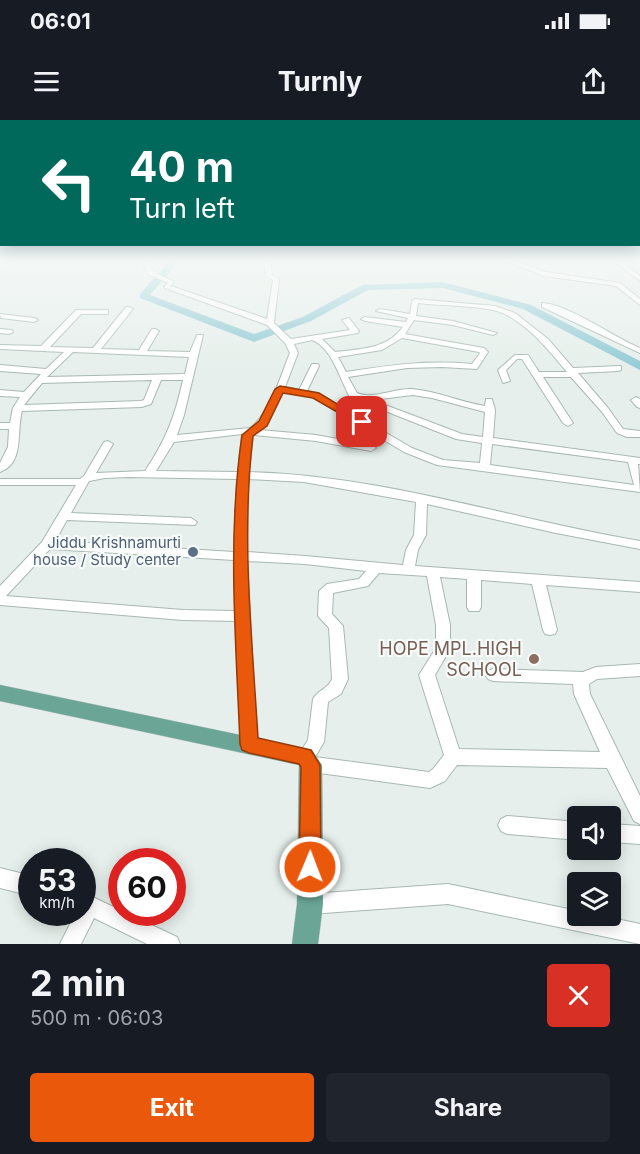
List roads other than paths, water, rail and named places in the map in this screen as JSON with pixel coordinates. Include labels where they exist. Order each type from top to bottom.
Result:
[{"type":"main road","points":[[0,693],[181,732],[249,744],[308,761],[309,904],[305,944]]},
{"type":"street","points":[[200,298],[270,323],[288,341],[294,353],[263,423],[247,435],[242,476],[240,556],[249,744]]},
{"type":"street","points":[[270,323],[273,298]]},
{"type":"street","points":[[333,355],[391,346],[401,336],[411,320],[414,301],[417,300],[504,311],[527,325],[605,410],[620,430],[640,434]]},
{"type":"street","points":[[545,305],[569,314],[604,335],[640,351]]},
{"type":"street","points":[[1,316],[12,309]]},
{"type":"street","points":[[96,350],[129,309]]},
{"type":"street","points":[[43,349],[79,312],[105,312]]},
{"type":"street","points":[[380,312],[411,320]]},
{"type":"street","points":[[1,316],[34,320]]},
{"type":"street","points":[[365,319],[453,323],[493,333]]},
{"type":"street","points":[[288,341],[355,331],[346,320]]},
{"type":"street","points":[[0,331],[9,332]]},
{"type":"street","points":[[141,352],[155,331]]},
{"type":"street","points":[[343,375],[407,365],[442,364],[474,367],[484,352],[401,336]]},
{"type":"street","points":[[148,475],[171,439],[192,355],[200,337]]},
{"type":"street","points":[[280,389],[302,392],[320,398],[408,450],[434,461],[640,487],[636,461],[460,437],[361,399],[350,393],[333,355],[315,338]]},
{"type":"street","points":[[442,364],[446,344]]},
{"type":"street","points":[[0,347],[192,355]]},
{"type":"street","points":[[0,469],[11,455],[15,442],[14,426],[18,408],[27,395],[72,349]]},
{"type":"street","points":[[507,381],[502,370],[517,356],[526,358],[568,423]]},
{"type":"street","points":[[302,392],[315,366]]},
{"type":"street","points":[[0,368],[49,372]]},
{"type":"street","points":[[536,375],[618,368]]},
{"type":"street","points":[[42,380],[187,377]]},
{"type":"street","points":[[18,408],[142,405],[148,402],[157,378]]},
{"type":"street","points":[[361,399],[415,392],[455,401],[467,407],[489,406],[488,442],[484,467]]},
{"type":"street","points":[[0,393],[27,395]]},
{"type":"street","points":[[0,426],[14,426]]},
{"type":"street","points":[[171,439],[207,436],[221,432],[251,432],[316,438],[371,448]]},
{"type":"street","points":[[0,594],[47,545],[108,444]]},
{"type":"street","points":[[0,482],[85,480],[99,475],[242,476],[303,479],[422,500],[507,520],[640,545]]},
{"type":"street","points":[[408,570],[412,550],[420,535],[422,500]]},
{"type":"street","points":[[65,516],[191,522]]},
{"type":"street","points":[[47,545],[305,560],[376,568],[640,587]]},
{"type":"street","points":[[376,568],[363,583],[332,587],[326,591],[325,616],[336,626],[340,679],[336,689],[321,699],[316,742],[308,761],[430,780],[439,775],[453,758]]},
{"type":"street","points":[[433,572],[443,625],[443,649],[427,675],[453,758]]},
{"type":"street","points":[[474,575],[474,607]]},
{"type":"street","points":[[538,580],[550,630]]},
{"type":"street","points":[[0,600],[183,615],[242,616]]},
{"type":"street","points":[[493,675],[584,678],[596,673],[640,670]]},
{"type":"street","points":[[584,678],[581,684],[582,694],[640,815]]},
{"type":"street","points":[[453,758],[612,760]]},
{"type":"street","points":[[507,825],[567,830]]},
{"type":"street","points":[[621,834],[640,835]]},
{"type":"street","points":[[0,878],[18,882]]},
{"type":"street","points":[[309,904],[448,894],[640,934]]},
{"type":"street","points":[[96,908],[170,944]]},
{"type":"street","points":[[70,944],[77,926]]},
{"type":"waterway","points":[[150,298],[254,338],[307,319],[345,298]]},
{"type":"waterway","points":[[494,298],[527,307],[640,366]]},
{"type":"place","name":"Jiddu Krishnamurti house / Study center","points":[[193,552]]},
{"type":"place","name":"HOPE MPL.HIGH SCHOOL","points":[[534,659]]}]
